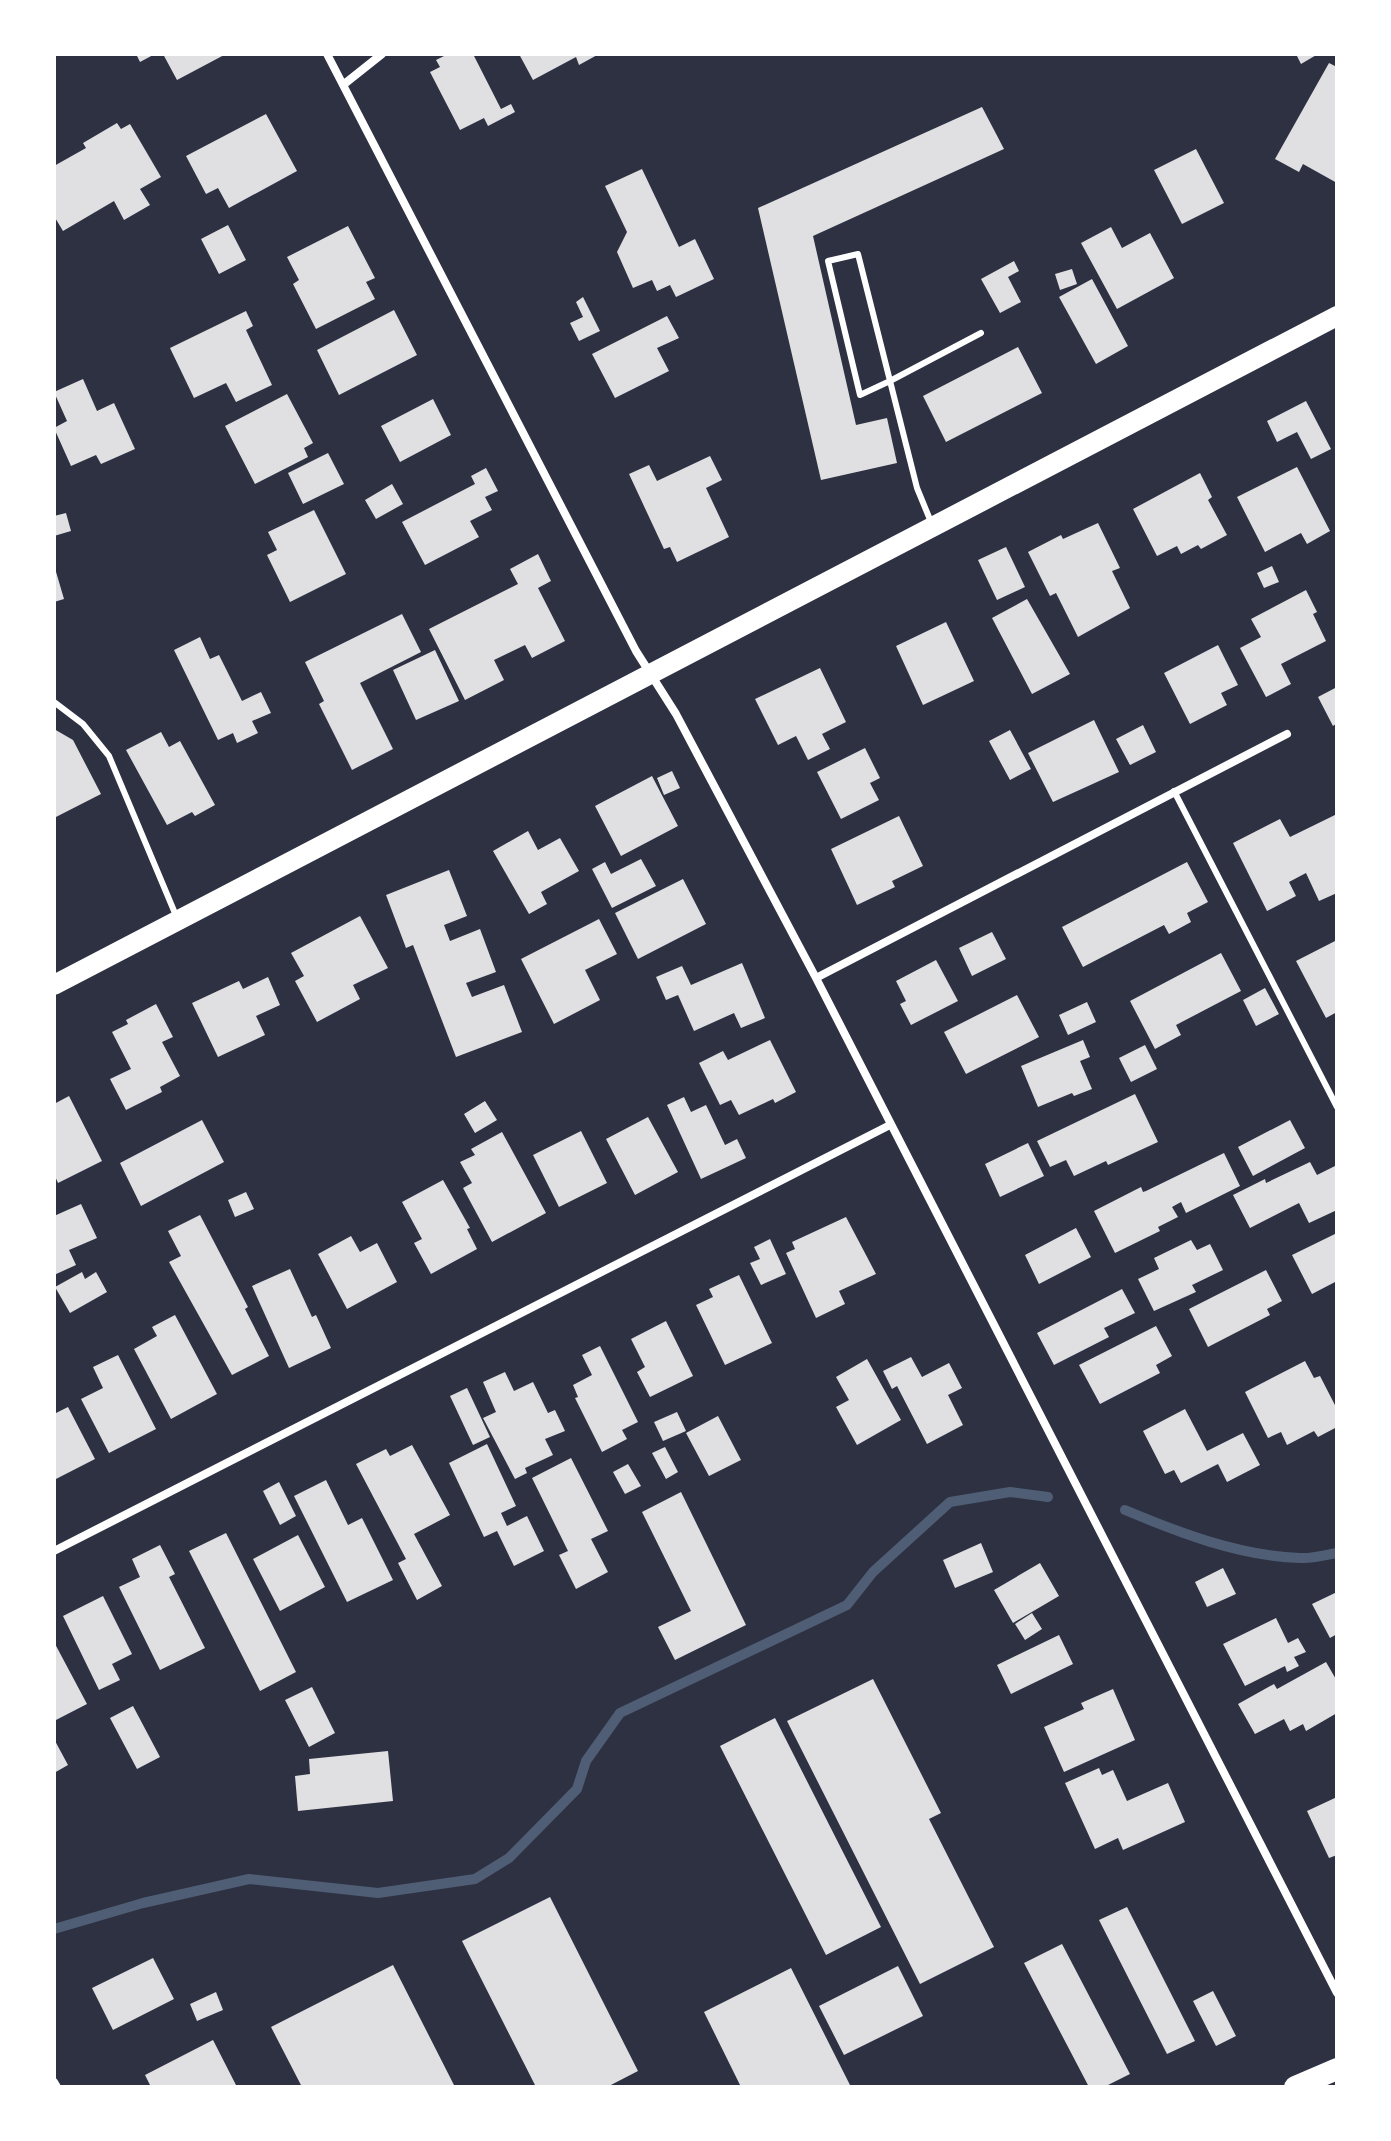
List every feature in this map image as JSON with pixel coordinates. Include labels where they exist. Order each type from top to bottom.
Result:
[{"type":"highway","points":[[1295,2087],[1337,2069]]},
{"type":"main road","points":[[54,985],[1337,316]]},
{"type":"street","points":[[327,54],[636,651],[688,736],[816,978],[1337,1993]]},
{"type":"street","points":[[343,85],[382,54]]},
{"type":"street","points":[[816,978],[1287,734]]},
{"type":"street","points":[[54,1551],[890,1125]]},
{"type":"lane","points":[[933,526],[917,488],[890,381],[858,254],[828,261],[860,395],[890,381],[981,333]]},
{"type":"lane","points":[[54,702],[83,724],[109,756],[178,921]]},
{"type":"lane","points":[[1174,791],[1337,1107]]},
{"type":"building","points":[[136,54],[155,54],[140,62]]},
{"type":"building","points":[[163,54],[226,54],[177,80]]},
{"type":"building","points":[[448,54],[473,54],[501,109],[511,104],[515,112],[488,126],[484,118],[460,130],[430,72],[440,67],[436,60]]},
{"type":"building","points":[[519,54],[599,54],[579,65],[576,57],[533,80]]},
{"type":"building","points":[[1296,54],[1318,54],[1301,64]]},
{"type":"building","points":[[1329,63],[1337,67],[1337,183],[1303,164],[1299,172],[1275,159]]},
{"type":"building","points":[[982,107],[1004,149],[813,236],[856,425],[887,418],[897,463],[821,480],[758,208]]},
{"type":"building","points":[[266,114],[297,171],[229,208],[218,188],[206,194],[186,156]]},
{"type":"building","points":[[117,123],[121,129],[130,124],[161,177],[140,189],[150,205],[124,220],[114,201],[63,231],[54,216],[54,166],[86,148],[83,143]]},
{"type":"building","points":[[1196,149],[1224,203],[1182,224],[1154,170]]},
{"type":"building","points":[[642,169],[679,247],[695,239],[714,279],[676,297],[670,285],[657,291],[652,280],[633,288],[617,252],[627,232],[605,186]]},
{"type":"building","points":[[228,225],[246,260],[219,274],[201,239]]},
{"type":"building","points":[[348,226],[375,278],[366,282],[375,299],[316,329],[293,284],[299,280],[287,257]]},
{"type":"building","points":[[1111,227],[1122,248],[1150,233],[1174,278],[1117,309],[1081,243]]},
{"type":"building","points":[[1014,261],[1019,271],[1008,277],[1021,302],[1000,313],[981,279]]},
{"type":"building","points":[[1072,269],[1077,284],[1060,290],[1055,274]]},
{"type":"building","points":[[1092,279],[1128,346],[1096,364],[1059,297]]},
{"type":"building","points":[[583,297],[600,331],[579,341],[570,323],[583,317],[576,302]]},
{"type":"building","points":[[394,310],[417,355],[339,395],[317,350]]},
{"type":"building","points":[[246,311],[253,326],[246,330],[272,385],[236,402],[226,383],[194,398],[170,348]]},
{"type":"building","points":[[667,316],[679,338],[657,348],[669,371],[615,398],[592,354]]},
{"type":"building","points":[[1018,347],[1042,393],[946,442],[923,396]]},
{"type":"building","points":[[83,379],[97,411],[114,403],[135,449],[101,464],[96,455],[71,466],[54,428],[67,421],[54,392]]},
{"type":"building","points":[[287,394],[313,443],[304,448],[308,457],[255,484],[225,426]]},
{"type":"building","points":[[433,399],[451,435],[400,462],[381,426]]},
{"type":"building","points":[[1306,401],[1331,449],[1311,459],[1297,432],[1277,442],[1267,421]]},
{"type":"building","points":[[328,453],[344,484],[303,504],[288,473]]},
{"type":"building","points":[[710,456],[722,480],[706,488],[729,537],[677,562],[670,547],[664,549],[629,474],[649,465],[657,481]]},
{"type":"building","points":[[1297,467],[1330,531],[1307,544],[1301,533],[1265,552],[1237,497]]},
{"type":"building","points":[[486,468],[498,491],[485,497],[492,510],[470,521],[479,537],[425,565],[402,522],[475,484],[471,476]]},
{"type":"building","points":[[1200,473],[1212,497],[1208,500],[1227,535],[1201,549],[1198,545],[1181,554],[1177,546],[1157,556],[1133,509]]},
{"type":"building","points":[[392,484],[403,504],[376,519],[365,500]]},
{"type":"building","points":[[314,510],[346,574],[290,602],[267,555],[277,550],[268,532]]},
{"type":"building","points":[[66,513],[71,531],[54,536],[54,516]]},
{"type":"building","points":[[1098,523],[1120,568],[1112,571],[1130,608],[1078,637],[1056,593],[1050,596],[1028,552],[1061,535],[1063,539]]},
{"type":"building","points":[[1006,547],[1025,587],[997,600],[978,560]]},
{"type":"building","points":[[538,554],[551,581],[538,588],[565,641],[532,658],[525,645],[494,660],[504,680],[465,700],[429,629],[518,584],[510,569]]},
{"type":"building","points":[[54,565],[64,599],[54,602]]},
{"type":"building","points":[[1272,566],[1279,582],[1264,588],[1257,573]]},
{"type":"building","points":[[1306,590],[1326,641],[1281,664],[1291,684],[1266,697],[1240,648],[1261,637],[1251,619]]},
{"type":"building","points":[[1027,599],[1070,674],[1032,694],[992,618]]},
{"type":"building","points":[[402,614],[421,652],[360,683],[393,749],[352,770],[319,704],[324,701],[305,662]]},
{"type":"building","points":[[946,622],[974,681],[923,705],[896,646]]},
{"type":"building","points":[[200,637],[210,659],[219,655],[242,701],[261,692],[271,713],[252,721],[258,733],[237,743],[233,733],[218,740],[174,650]]},
{"type":"building","points":[[1218,645],[1238,685],[1221,693],[1227,705],[1190,724],[1164,673]]},
{"type":"building","points":[[435,650],[459,701],[416,720],[393,670]]},
{"type":"building","points":[[820,668],[846,722],[822,734],[830,749],[808,760],[796,736],[778,745],[755,699]]},
{"type":"building","points":[[1337,687],[1337,723],[1333,726],[1318,697]]},
{"type":"building","points":[[1094,720],[1119,772],[1053,802],[1028,753]]},
{"type":"building","points":[[1143,725],[1156,752],[1130,765],[1116,739]]},
{"type":"building","points":[[54,729],[73,740],[101,794],[54,818]]},
{"type":"building","points":[[1010,730],[1031,769],[1010,780],[989,741]]},
{"type":"building","points":[[161,732],[169,747],[180,741],[215,805],[195,816],[192,812],[167,825],[126,750]]},
{"type":"building","points":[[865,748],[880,778],[870,783],[879,800],[841,819],[817,772]]},
{"type":"building","points":[[672,771],[680,788],[664,795],[657,778]]},
{"type":"building","points":[[652,776],[678,826],[621,856],[595,806]]},
{"type":"building","points":[[1337,814],[1337,893],[1319,901],[1306,873],[1289,882],[1296,896],[1267,911],[1233,843],[1280,819],[1290,837]]},
{"type":"building","points":[[899,816],[923,866],[892,881],[895,887],[857,905],[831,849]]},
{"type":"building","points":[[528,831],[538,850],[560,838],[579,871],[541,892],[547,904],[529,914],[493,851]]},
{"type":"building","points":[[641,859],[656,886],[612,908],[592,869],[605,862],[611,874]]},
{"type":"building","points":[[1187,862],[1208,902],[1187,913],[1191,922],[1169,934],[1164,925],[1083,967],[1062,927]]},
{"type":"building","points":[[449,870],[467,916],[444,925],[450,941],[480,929],[496,972],[466,983],[472,997],[504,985],[522,1032],[456,1057],[413,945],[406,948],[386,895]]},
{"type":"building","points":[[683,879],[706,924],[638,959],[615,913]]},
{"type":"building","points":[[360,916],[388,968],[353,985],[360,999],[317,1022],[295,981],[304,976],[291,953]]},
{"type":"building","points":[[599,919],[617,954],[585,970],[600,1000],[554,1024],[521,959]]},
{"type":"building","points":[[992,932],[1006,959],[972,976],[959,948]]},
{"type":"building","points":[[1337,940],[1337,1012],[1326,1018],[1296,961]]},
{"type":"building","points":[[1221,953],[1241,991],[1176,1025],[1181,1035],[1155,1049],[1130,1001]]},
{"type":"building","points":[[936,960],[958,1001],[911,1025],[900,1004],[906,1001],[896,981]]},
{"type":"building","points":[[742,963],[765,1018],[741,1028],[734,1013],[694,1031],[678,995],[666,1000],[656,977],[682,966],[691,985]]},
{"type":"building","points":[[268,977],[280,1005],[256,1016],[265,1035],[218,1057],[192,1003],[239,981],[243,989]]},
{"type":"building","points":[[1265,988],[1279,1014],[1256,1026],[1243,1000]]},
{"type":"building","points":[[1017,995],[1039,1037],[966,1074],[944,1032]]},
{"type":"building","points":[[1087,1002],[1096,1022],[1068,1035],[1059,1015]]},
{"type":"building","points":[[156,1004],[173,1037],[162,1042],[180,1076],[160,1087],[162,1092],[126,1110],[110,1079],[131,1069],[112,1032],[128,1024],[126,1020]]},
{"type":"building","points":[[770,1040],[796,1092],[739,1115],[731,1100],[720,1105],[699,1063],[723,1051],[728,1060]]},
{"type":"building","points":[[1083,1040],[1090,1057],[1080,1061],[1092,1089],[1074,1096],[1072,1093],[1038,1107],[1021,1066]]},
{"type":"building","points":[[1145,1045],[1157,1069],[1131,1082],[1119,1058]]},
{"type":"building","points":[[1135,1094],[1158,1142],[1108,1165],[1106,1161],[1074,1176],[1066,1160],[1050,1167],[1037,1141]]},
{"type":"building","points":[[69,1096],[102,1161],[58,1183],[54,1174],[54,1104]]},
{"type":"building","points":[[684,1097],[691,1112],[706,1105],[725,1145],[737,1139],[746,1158],[701,1179],[667,1105]]},
{"type":"building","points":[[485,1101],[497,1120],[475,1133],[464,1114]]},
{"type":"building","points":[[648,1117],[678,1172],[635,1195],[606,1139]]},
{"type":"building","points":[[202,1120],[224,1162],[141,1206],[120,1163]]},
{"type":"building","points":[[1290,1120],[1305,1148],[1253,1176],[1238,1147]]},
{"type":"building","points":[[581,1131],[607,1183],[559,1207],[533,1155]]},
{"type":"building","points":[[502,1132],[546,1213],[492,1242],[463,1188],[472,1183],[460,1162],[475,1155],[471,1149]]},
{"type":"building","points":[[1028,1143],[1044,1176],[1000,1197],[985,1164]]},
{"type":"building","points":[[1224,1153],[1240,1186],[1186,1213],[1181,1202],[1172,1207],[1178,1217],[1158,1227],[1160,1231],[1115,1253],[1094,1211],[1141,1187],[1143,1192],[1146,1191]]},
{"type":"building","points":[[1310,1162],[1317,1175],[1337,1165],[1337,1210],[1309,1223],[1299,1203],[1250,1228],[1233,1195]]},
{"type":"building","points":[[443,1180],[470,1228],[467,1229],[477,1249],[431,1274],[414,1243],[422,1239],[402,1202]]},
{"type":"building","points":[[246,1192],[254,1209],[235,1217],[228,1200]]},
{"type":"building","points":[[81,1204],[97,1238],[69,1250],[76,1265],[54,1275],[54,1216]]},
{"type":"building","points":[[200,1215],[248,1307],[245,1309],[269,1356],[232,1375],[169,1262],[181,1256],[168,1231]]},
{"type":"building","points":[[846,1217],[876,1274],[839,1291],[845,1304],[816,1318],[786,1253],[795,1249],[792,1242]]},
{"type":"building","points":[[1076,1228],[1091,1257],[1039,1284],[1025,1255]]},
{"type":"building","points":[[1337,1233],[1337,1281],[1312,1294],[1292,1255]]},
{"type":"building","points":[[351,1236],[360,1252],[377,1243],[397,1282],[347,1309],[318,1254]]},
{"type":"building","points":[[770,1239],[786,1274],[761,1285],[750,1263],[760,1259],[754,1247]]},
{"type":"building","points":[[1191,1240],[1197,1250],[1210,1244],[1223,1270],[1192,1285],[1196,1292],[1154,1311],[1138,1279],[1159,1269],[1154,1258]]},
{"type":"building","points":[[290,1269],[312,1317],[316,1315],[331,1348],[289,1368],[252,1286]]},
{"type":"building","points":[[1266,1270],[1282,1301],[1267,1309],[1270,1315],[1208,1347],[1189,1309]]},
{"type":"building","points":[[82,1272],[85,1279],[96,1272],[107,1292],[70,1313],[55,1287]]},
{"type":"building","points":[[739,1275],[772,1343],[725,1365],[696,1305],[713,1297],[709,1289]]},
{"type":"building","points":[[1122,1289],[1135,1313],[1104,1328],[1109,1337],[1054,1365],[1037,1333]]},
{"type":"building","points":[[175,1315],[217,1394],[171,1419],[134,1349],[157,1336],[152,1327]]},
{"type":"building","points":[[666,1321],[693,1376],[650,1397],[637,1372],[645,1367],[631,1339]]},
{"type":"building","points":[[1156,1326],[1172,1356],[1156,1365],[1160,1373],[1100,1404],[1079,1365]]},
{"type":"building","points":[[600,1346],[638,1422],[622,1430],[627,1439],[602,1452],[575,1398],[578,1397],[573,1385],[592,1375],[582,1355]]},
{"type":"building","points":[[118,1355],[156,1429],[109,1453],[81,1399],[103,1388],[93,1367]]},
{"type":"building","points":[[911,1357],[922,1377],[949,1363],[962,1388],[948,1395],[963,1425],[927,1444],[897,1386],[892,1389],[883,1371]]},
{"type":"building","points":[[867,1359],[901,1420],[857,1445],[836,1407],[849,1400],[836,1377]]},
{"type":"building","points":[[1305,1361],[1314,1378],[1320,1376],[1337,1409],[1337,1427],[1318,1437],[1314,1431],[1287,1445],[1281,1432],[1268,1438],[1245,1392]]},
{"type":"building","points":[[505,1372],[514,1391],[533,1382],[548,1413],[555,1410],[565,1431],[545,1439],[553,1455],[525,1468],[527,1473],[515,1479],[483,1418],[496,1412],[483,1382]]},
{"type":"building","points":[[467,1388],[490,1437],[473,1445],[450,1396]]},
{"type":"building","points":[[68,1407],[95,1459],[54,1480],[54,1414]]},
{"type":"building","points":[[1185,1409],[1207,1451],[1243,1433],[1260,1465],[1227,1482],[1218,1464],[1181,1483],[1174,1470],[1165,1474],[1143,1431]]},
{"type":"building","points":[[677,1412],[686,1431],[663,1441],[654,1422]]},
{"type":"building","points":[[718,1416],[741,1460],[709,1476],[686,1433]]},
{"type":"building","points":[[487,1444],[516,1506],[501,1513],[507,1526],[527,1516],[544,1551],[514,1566],[497,1531],[484,1537],[449,1463]]},
{"type":"building","points":[[412,1445],[450,1515],[414,1534],[442,1586],[417,1600],[398,1563],[406,1559],[356,1464],[386,1449],[390,1456]]},
{"type":"building","points":[[665,1447],[678,1472],[666,1479],[652,1453]]},
{"type":"building","points":[[571,1458],[608,1531],[591,1539],[608,1572],[576,1589],[559,1555],[568,1551],[532,1478]]},
{"type":"building","points":[[628,1464],[641,1486],[625,1494],[613,1472]]},
{"type":"building","points":[[326,1480],[348,1525],[362,1518],[393,1580],[347,1602],[294,1496]]},
{"type":"building","points":[[279,1482],[296,1516],[280,1525],[263,1491]]},
{"type":"building","points":[[681,1492],[746,1625],[675,1660],[658,1627],[691,1611],[642,1512]]},
{"type":"building","points":[[226,1533],[296,1672],[260,1691],[189,1551]]},
{"type":"building","points":[[298,1535],[325,1587],[280,1611],[253,1559]]},
{"type":"building","points":[[981,1543],[993,1572],[955,1588],[943,1560]]},
{"type":"building","points":[[160,1545],[175,1574],[169,1577],[205,1648],[160,1670],[119,1587],[140,1577],[132,1559]]},
{"type":"building","points":[[1040,1563],[1059,1596],[1013,1623],[994,1590]]},
{"type":"building","points":[[1223,1568],[1236,1594],[1207,1607],[1195,1582]]},
{"type":"building","points":[[1337,1592],[1337,1634],[1330,1638],[1312,1604]]},
{"type":"building","points":[[103,1596],[132,1654],[112,1664],[120,1680],[99,1690],[63,1616]]},
{"type":"building","points":[[1032,1613],[1042,1629],[1025,1640],[1015,1624]]},
{"type":"building","points":[[1276,1618],[1288,1643],[1298,1638],[1306,1652],[1294,1657],[1299,1666],[1287,1672],[1285,1666],[1245,1686],[1223,1644]]},
{"type":"building","points":[[1059,1635],[1073,1664],[1011,1694],[997,1665]]},
{"type":"building","points":[[54,1642],[87,1704],[54,1721]]},
{"type":"building","points":[[1326,1662],[1337,1681],[1337,1713],[1306,1731],[1303,1724],[1290,1731],[1284,1719],[1255,1734],[1238,1704],[1274,1684],[1277,1689]]},
{"type":"building","points":[[873,1679],[941,1813],[929,1819],[994,1947],[920,1984],[787,1721]]},
{"type":"building","points":[[312,1687],[335,1733],[309,1747],[285,1700]]},
{"type":"building","points":[[1113,1689],[1135,1740],[1064,1772],[1044,1727],[1084,1709],[1081,1703]]},
{"type":"building","points":[[133,1706],[160,1757],[137,1769],[110,1718]]},
{"type":"building","points":[[775,1718],[881,1927],[826,1955],[720,1746]]},
{"type":"building","points":[[54,1739],[68,1765],[54,1773]]},
{"type":"building","points":[[388,1751],[393,1801],[298,1811],[295,1776],[310,1774],[309,1759]]},
{"type":"building","points":[[1099,1768],[1102,1775],[1113,1770],[1127,1801],[1168,1783],[1185,1822],[1123,1850],[1118,1838],[1095,1849],[1065,1783]]},
{"type":"building","points":[[1337,1797],[1337,1855],[1329,1858],[1307,1811]]},
{"type":"building","points":[[550,1897],[638,2071],[607,2087],[536,2087],[462,1941]]},
{"type":"building","points":[[1127,1907],[1195,2041],[1167,2054],[1099,1920]]},
{"type":"building","points":[[1062,1944],[1130,2074],[1104,2087],[1089,2087],[1024,1963]]},
{"type":"building","points":[[153,1958],[174,1999],[113,2030],[92,1988]]},
{"type":"building","points":[[393,1965],[455,2087],[302,2087],[271,2027]]},
{"type":"building","points":[[898,1966],[923,2016],[844,2055],[819,2006]]},
{"type":"building","points":[[791,1968],[851,2087],[741,2087],[704,2012]]},
{"type":"building","points":[[1213,1991],[1236,2036],[1216,2046],[1193,2001]]},
{"type":"building","points":[[216,1992],[223,2010],[197,2021],[190,2004]]},
{"type":"building","points":[[213,2040],[237,2087],[151,2087],[145,2075]]},
{"type":"waterway","points":[[54,1929],[143,1903],[249,1879],[378,1893],[475,1879],[509,1858],[577,1789],[586,1761],[620,1713],[847,1605],[873,1572],[950,1502],[1010,1492],[1048,1497]]},
{"type":"waterway","points":[[1125,1510],[1188,1535],[1255,1553],[1305,1558],[1337,1553]]}]
